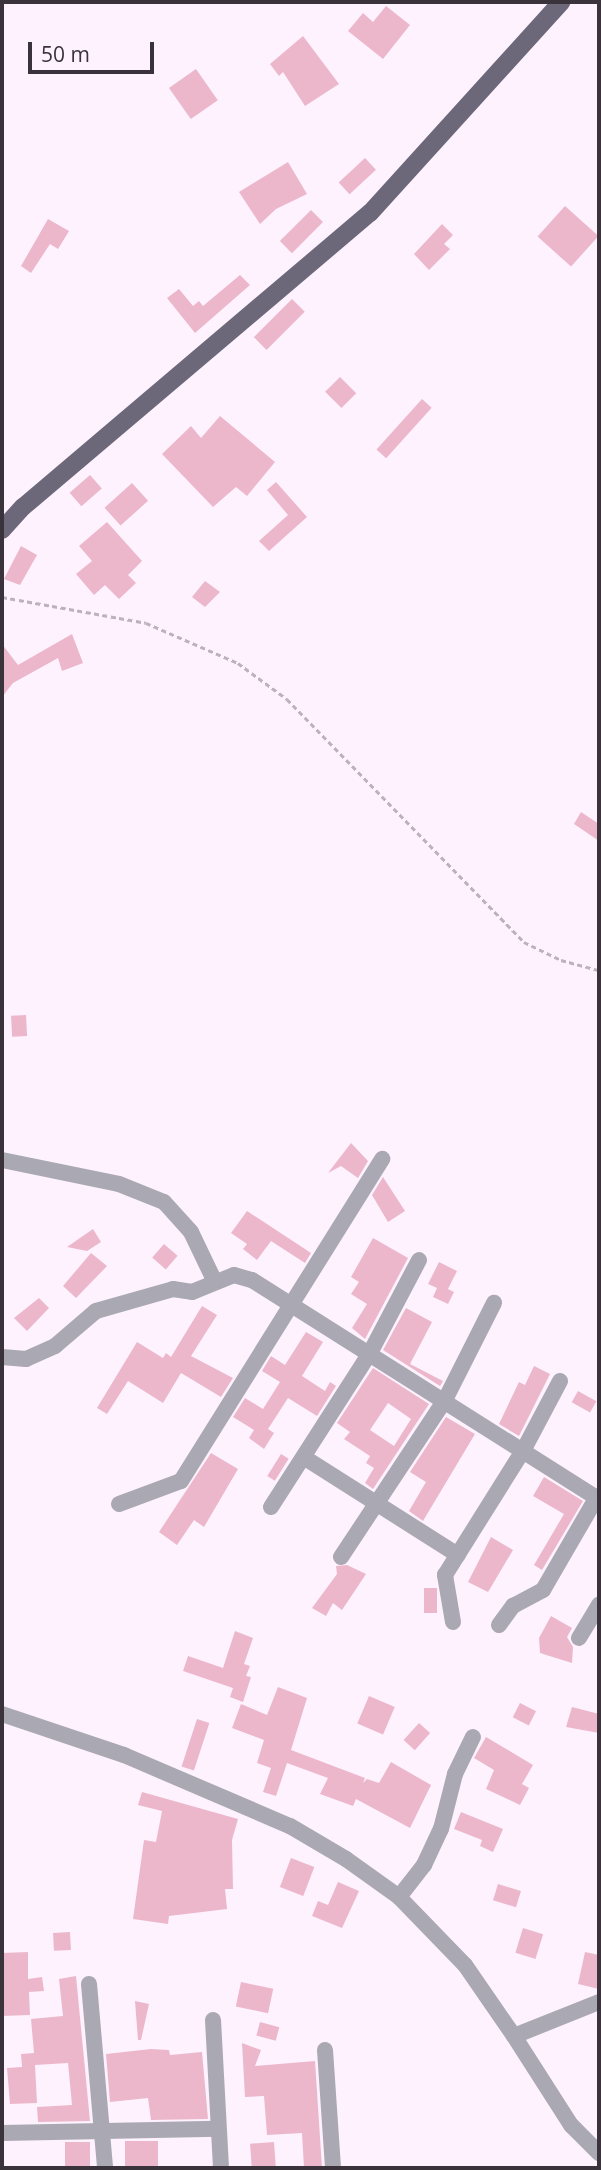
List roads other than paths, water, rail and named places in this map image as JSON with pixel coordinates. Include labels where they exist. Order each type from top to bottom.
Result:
[{"type":"main road","points":[[2,530],[23,507],[370,213],[561,2]]},
{"type":"street","points":[[119,1504],[181,1481],[292,1307],[345,1212],[382,1158]]},
{"type":"street","points":[[2,1160],[119,1184],[164,1202],[191,1232],[214,1280]]},
{"type":"street","points":[[271,1507],[305,1458],[370,1353],[419,1259]]},
{"type":"street","points":[[2,1357],[26,1359],[55,1346],[96,1311],[173,1289],[192,1292],[214,1280],[234,1275],[252,1280],[598,1498],[543,1590],[513,1606],[499,1625]]},
{"type":"street","points":[[341,1557],[444,1400],[494,1303]]},
{"type":"street","points":[[453,1622],[445,1575],[524,1449],[560,1381]]},
{"type":"street","points":[[305,1458],[458,1555]]},
{"type":"street","points":[[579,1638],[599,1605]]},
{"type":"street","points":[[2,1714],[124,1755],[290,1826],[346,1858],[399,1897],[465,1965],[571,2125],[599,2153]]},
{"type":"street","points":[[399,1897],[424,1865],[441,1829],[455,1774],[473,1737]]},
{"type":"street","points":[[89,1984],[105,2168]]},
{"type":"street","points":[[514,2036],[599,2002]]},
{"type":"street","points":[[213,2020],[221,2168]]},
{"type":"street","points":[[325,2050],[333,2168]]},
{"type":"street","points":[[2,2133],[218,2129]]}]
